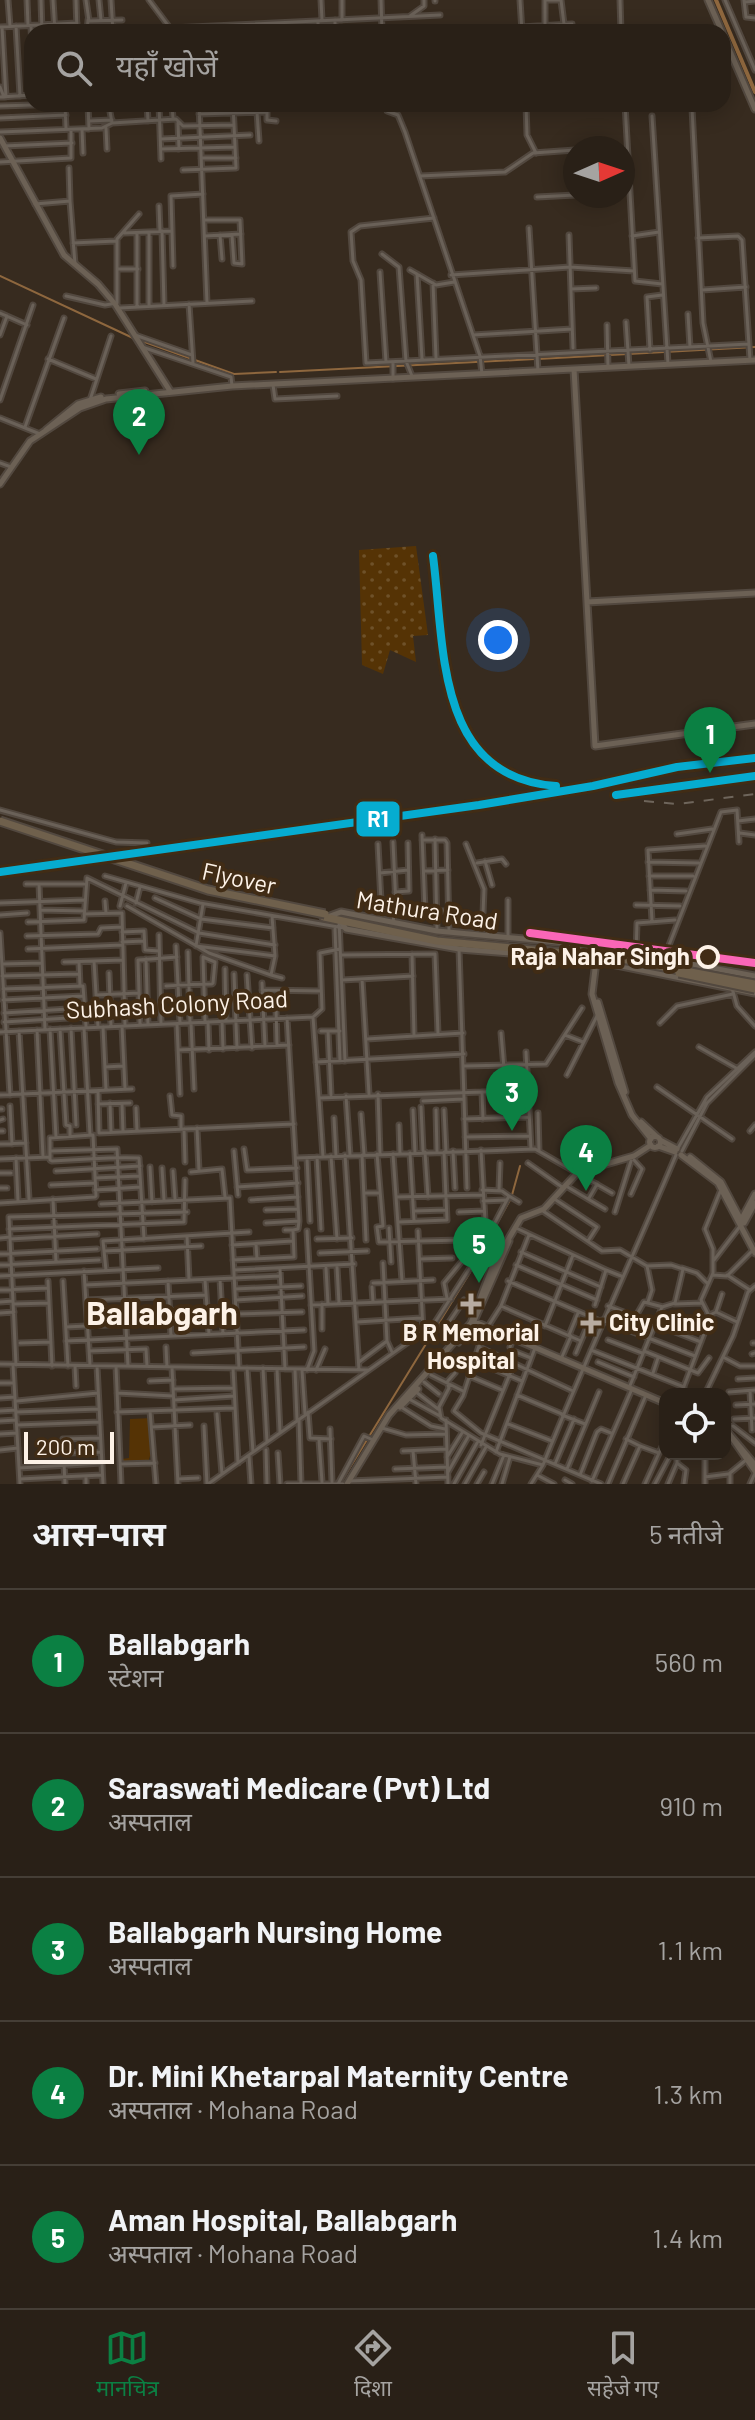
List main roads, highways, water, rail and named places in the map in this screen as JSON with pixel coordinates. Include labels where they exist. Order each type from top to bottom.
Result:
[{"type":"highway","name":"Flyover","points":[[0,823],[192,889],[335,922]]},
{"type":"highway","name":"Mathura Road","points":[[335,922],[458,941],[564,951],[755,989]]},
{"type":"highway","name":"Mathura Road","points":[[335,922],[431,943],[458,941]]},
{"type":"waterway","points":[[716,0],[726,24]]},
{"type":"waterway","points":[[731,35],[755,92]]},
{"type":"waterway","points":[[0,276],[133,338]]},
{"type":"waterway","points":[[139,340],[234,374],[276,372]]},
{"type":"waterway","points":[[538,359],[755,347]]},
{"type":"waterway","points":[[280,372],[535,359]]},
{"type":"waterway","points":[[512,1195],[520,1166]]},
{"type":"waterway","points":[[341,1482],[469,1274],[510,1200]]},
{"type":"railway","points":[[433,556],[445,667],[467,734],[487,759],[516,777],[556,786]]},
{"type":"railway","points":[[0,872],[479,805],[593,786],[677,767],[755,758]]},
{"type":"railway","points":[[644,801],[678,804],[755,794]]},
{"type":"railway","points":[[530,933],[707,958]]},
{"type":"place","name":"Saraswati Medicare (Pvt) Ltd","points":[[139,455]]},
{"type":"place","name":"Ballabgarh","points":[[710,773]]},
{"type":"place","name":"Raja Nahar Singh","points":[[708,957]]},
{"type":"place","name":"Ballabgarh Nursing Home","points":[[512,1131]]},
{"type":"place","name":"Dr. Mini Khetarpal Maternity Centre","points":[[586,1191]]},
{"type":"place","name":"Aman Hospital, Ballabgarh","points":[[479,1283]]},
{"type":"place","name":"B R Memorial Hospital","points":[[471,1304]]},
{"type":"place","name":"City Clinic","points":[[591,1323]]},
{"type":"district","name":"Ballabgarh","points":[[162,1314]]}]
